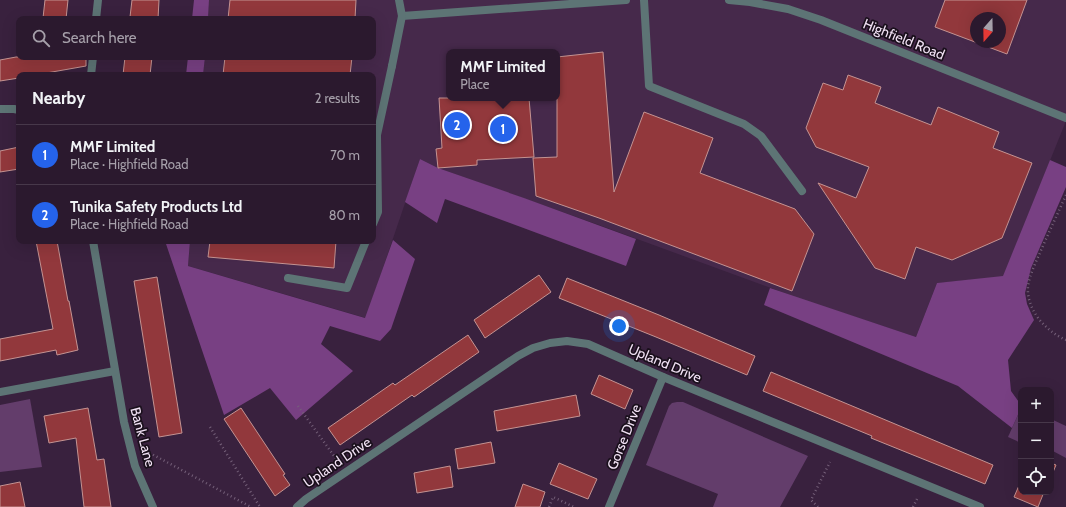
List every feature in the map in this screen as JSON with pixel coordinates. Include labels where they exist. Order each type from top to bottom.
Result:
[{"type":"street","points":[[96,16],[98,0]]},
{"type":"street","points":[[376,217],[378,212],[377,135],[402,16],[399,0]]},
{"type":"street","points":[[402,16],[626,0]]},
{"type":"street","points":[[644,0],[648,86],[744,124],[761,136],[802,191]]},
{"type":"street","name":"Highfield Road","points":[[729,0],[788,9],[821,20],[1066,118]]},
{"type":"street","points":[[91,72],[93,60]]},
{"type":"street","points":[[0,109],[16,109]]},
{"type":"street","name":"Bank Lane","points":[[94,244],[124,422],[135,466],[153,507]]},
{"type":"street","points":[[288,278],[347,288],[365,244]]},
{"type":"street","name":"Upland Drive","points":[[297,507],[306,499],[518,356],[533,348],[550,343],[568,341],[588,344],[663,377],[980,507]]},
{"type":"street","points":[[0,392],[115,371]]},
{"type":"street","name":"Gorse Drive","points":[[609,507],[663,377]]},
{"type":"path","points":[[1066,195],[1034,267],[1028,286],[1029,303],[1037,317],[1049,330],[1066,340]]},
{"type":"path","points":[[298,406],[346,472]]},
{"type":"path","points":[[210,427],[260,507]]},
{"type":"path","points":[[129,442],[251,507]]},
{"type":"path","points":[[818,507],[811,500],[837,448]]},
{"type":"path","points":[[550,507],[553,497],[574,507]]},
{"type":"shaded area","points":[[194,0],[209,0],[208,16],[192,16]]},
{"type":"shaded area","points":[[209,0],[1066,0],[1066,121],[1003,277],[937,283],[916,337],[798,298],[438,168],[420,159],[366,318],[188,266],[190,244],[376,244],[376,72],[203,72],[205,60],[376,60],[376,16],[208,16]]},
{"type":"shaded area","points":[[188,60],[205,60],[203,72],[186,72]]},
{"type":"shaded area","points":[[420,159],[438,168],[636,239],[626,266],[445,199],[437,223],[405,202]]},
{"type":"shaded area","points":[[1050,160],[1066,167],[1066,187],[1031,268],[1025,293],[1027,304],[1034,320],[1008,360],[1011,391],[1018,401],[1018,415],[1012,428],[958,386],[764,305],[770,288],[916,337],[937,283],[1003,276]]},
{"type":"shaded area","points":[[393,240],[415,259],[391,329],[380,341],[330,326],[321,344],[353,371],[296,420],[270,388],[224,415],[166,244],[190,244],[188,266],[365,318]]},
{"type":"shaded area","points":[[30,399],[42,467],[0,472],[0,405]]},
{"type":"shaded area","points":[[683,402],[808,456],[780,507],[713,507],[718,494],[646,465],[669,406],[672,403]]},
{"type":"shaded area","points":[[1018,415],[1018,442],[1008,437]]},
{"type":"shaded area","points":[[1054,420],[1066,426],[1066,458],[1054,452]]},
{"type":"building","points":[[45,0],[68,0],[66,16],[43,16]]},
{"type":"building","points":[[132,0],[159,0],[158,16],[130,16]]},
{"type":"building","points":[[230,0],[356,0],[355,16],[228,16]]},
{"type":"building","points":[[945,0],[1027,0],[1007,54],[991,48],[1006,48],[1006,12],[970,12],[970,40],[935,27]]},
{"type":"building","points":[[603,52],[614,192],[644,112],[713,138],[700,173],[795,209],[814,234],[792,291],[599,218],[536,196],[533,158],[557,157],[557,101],[560,101],[560,57]]},
{"type":"building","points":[[16,57],[16,60],[86,60],[86,66],[52,72],[16,72],[16,78],[0,81],[0,60]]},
{"type":"building","points":[[125,60],[152,60],[150,72],[123,72]]},
{"type":"building","points":[[225,60],[352,60],[350,72],[223,72]]},
{"type":"building","points":[[848,75],[881,87],[875,103],[931,125],[938,107],[999,132],[993,148],[1032,163],[1002,238],[952,260],[916,247],[905,279],[875,268],[818,183],[856,198],[869,167],[816,147],[806,128],[823,83],[843,90]]},
{"type":"building","points":[[439,98],[446,98],[446,101],[529,101],[534,157],[477,160],[477,165],[438,168],[436,149],[442,148]]},
{"type":"building","points":[[16,148],[16,169],[0,172],[0,151]]},
{"type":"building","points":[[37,244],[58,244],[78,350],[57,355],[56,350],[0,361],[0,339],[53,329]]},
{"type":"building","points":[[210,244],[336,244],[334,268],[208,257]]},
{"type":"building","points":[[539,275],[551,292],[485,338],[474,320]]},
{"type":"building","points":[[157,277],[182,433],[159,437],[134,281]]},
{"type":"building","points":[[567,278],[755,356],[747,375],[559,298]]},
{"type":"building","points":[[468,335],[479,352],[414,397],[412,395],[340,445],[328,428],[393,383],[395,385]]},
{"type":"building","points":[[771,372],[993,465],[985,484],[871,438],[872,436],[763,391]]},
{"type":"building","points":[[599,375],[633,390],[625,409],[591,394]]},
{"type":"building","points":[[576,395],[580,416],[497,431],[494,411]]},
{"type":"building","points":[[88,408],[97,460],[104,459],[111,507],[84,507],[76,438],[49,443],[44,416]]},
{"type":"building","points":[[241,408],[285,474],[283,475],[290,485],[275,496],[224,419]]},
{"type":"building","points":[[491,442],[495,463],[458,469],[455,449]]},
{"type":"building","points":[[559,463],[597,479],[588,499],[550,484]]},
{"type":"building","points":[[450,466],[453,487],[417,493],[414,473]]},
{"type":"building","points":[[20,482],[25,507],[0,507],[0,486]]},
{"type":"building","points":[[523,484],[545,492],[540,507],[515,507]]},
{"type":"building","points":[[1018,488],[1018,495],[1043,495],[1038,507],[1014,497]]},
{"type":"place","name":"Tunika Safety Products Ltd","points":[[457,125]]},
{"type":"place","name":"MMF Limited","points":[[503,129]]}]
